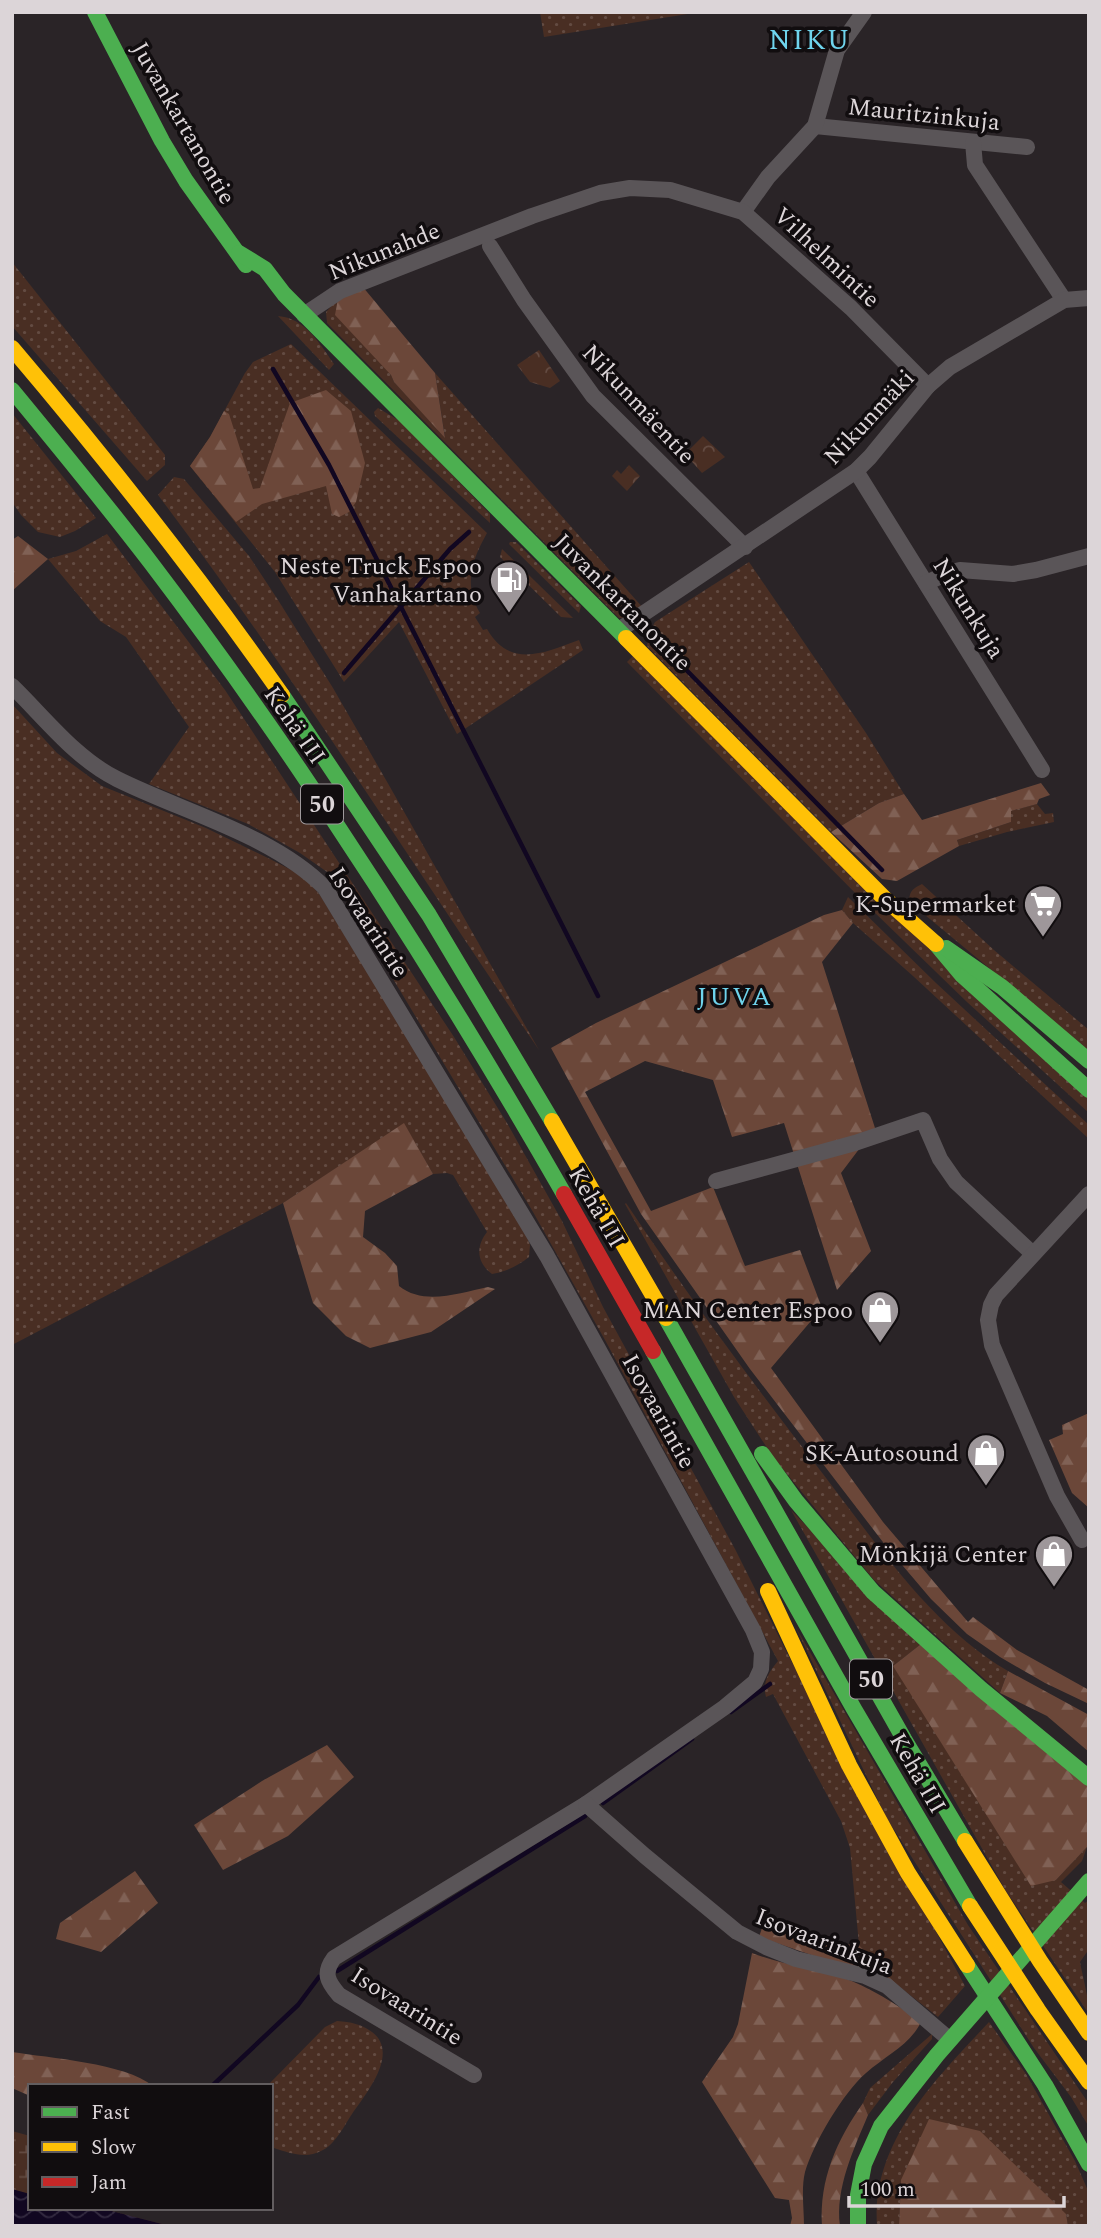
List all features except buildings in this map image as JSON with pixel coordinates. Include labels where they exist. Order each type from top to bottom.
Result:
[{"type":"main road","name":"Juvankartanontie","points":[[95,12],[162,141],[186,181],[260,282],[284,294],[884,898],[932,940],[962,975],[1089,1090]]},
{"type":"main road","name":"Kehä III","points":[[12,348],[65,409],[210,596],[318,748],[433,922],[708,1391],[951,1820],[1040,1964],[1089,2032]]},
{"type":"main road","name":"Kehä III","points":[[12,390],[128,532],[190,614],[305,778],[406,931],[521,1121],[887,1768],[975,1915],[1089,2082]]},
{"type":"main road","name":"Juvankartanontie","points":[[932,940],[973,964],[1089,1061]]},
{"type":"main road","points":[[708,1391],[740,1421],[796,1501],[873,1592],[981,1689],[1089,1779]]},
{"type":"main road","points":[[708,1451],[733,1522],[849,1765],[908,1873],[1045,2085],[1089,2164]]},
{"type":"main road","points":[[858,2226],[858,2195],[864,2164],[881,2126],[949,2039],[1089,1881]]},
{"type":"main road","points":[[867,2226],[866,2194],[874,2162],[888,2131],[937,2054]]},
{"type":"main road","points":[[1077,2142],[1089,2155]]},
{"type":"street","name":"Vilhelmintie","points":[[864,12],[837,50],[816,126],[768,177],[743,212],[851,308],[928,386]]},
{"type":"street","name":"Mauritzinkuja","points":[[816,126],[1027,148]]},
{"type":"street","points":[[973,142],[975,165],[1064,300]]},
{"type":"street","name":"Nikunahde","points":[[304,315],[340,291],[488,240],[524,218],[600,193],[630,188],[670,190],[743,212]]},
{"type":"street","name":"Nikunmäentie","points":[[488,240],[524,300],[593,396],[745,547]]},
{"type":"street","name":"Nikunmäki","points":[[619,630],[856,471],[928,386],[950,367],[1064,300],[1089,298]]},
{"type":"street","name":"Nikunkuja","points":[[856,471],[1042,770]]},
{"type":"street","points":[[926,583],[960,570],[1013,574],[1089,556]]},
{"type":"street","name":"Isovaarintie","points":[[12,686],[88,761],[117,779],[212,820],[283,855],[309,871],[325,888],[547,1256],[753,1630],[762,1652],[761,1669],[755,1682],[725,1707],[586,1804],[334,1958],[326,1971],[327,1978],[339,1995],[474,2075]]},
{"type":"street","points":[[716,1181],[855,1143],[923,1120],[940,1159],[956,1182],[1033,1254]]},
{"type":"street","points":[[1082,1541],[1056,1496],[996,1356],[988,1320],[996,1295],[1089,1194]]},
{"type":"street","name":"Isovaarinkuja","points":[[586,1804],[737,1932],[796,1959],[865,1976],[887,1986],[949,2039]]},
{"type":"green space","points":[[540,12],[700,12],[544,37]]},
{"type":"green space","points":[[12,262],[165,455],[165,465],[147,481],[12,326]]},
{"type":"green space","points":[[362,286],[435,373],[445,438],[335,315],[338,299]]},
{"type":"green space","points":[[338,299],[394,382],[445,437],[435,373],[644,609],[619,618],[327,323],[326,312]]},
{"type":"green space","points":[[278,316],[296,322],[311,333],[334,364],[329,370]]},
{"type":"green space","points":[[291,344],[487,533],[471,572],[472,592],[480,613],[475,617],[483,630],[487,629],[506,649],[517,653],[541,653],[579,640],[583,650],[457,734],[399,622],[344,682],[275,572],[190,466],[253,362]]},
{"type":"green space","points":[[539,350],[560,381],[550,388],[530,382],[517,365]]},
{"type":"green space","points":[[326,390],[351,411],[365,463],[356,502],[349,512],[339,517],[332,514],[326,486],[262,504],[236,522],[190,466],[224,411],[229,414],[253,489],[260,488],[290,403]]},
{"type":"green space","points":[[378,408],[400,421],[490,514],[490,523],[375,416],[374,412]]},
{"type":"green space","points":[[12,413],[96,518],[60,537],[38,532],[21,515],[12,502]]},
{"type":"green space","points":[[703,436],[725,457],[702,473],[685,454]]},
{"type":"green space","points":[[629,465],[640,476],[627,491],[612,476],[617,470],[621,474]]},
{"type":"green space","points":[[174,477],[184,479],[249,556],[278,600],[333,688],[539,1050],[257,631],[158,495]]},
{"type":"green space","points":[[107,534],[225,690],[454,1037],[507,1123],[562,1221],[603,1307],[735,1549],[787,1653],[965,1986],[938,2017],[896,1984],[859,1945],[850,1848],[841,1821],[773,1694],[766,1697],[767,1678],[778,1661],[533,1212],[330,874],[300,853],[248,824],[149,784],[189,727],[126,637],[100,621],[48,559],[76,551]]},
{"type":"green space","points":[[18,536],[48,559],[12,591],[12,540]]},
{"type":"green space","points":[[516,542],[581,606],[579,613],[509,544]]},
{"type":"green space","points":[[502,549],[573,618],[561,617],[500,557]]},
{"type":"green space","points":[[749,562],[866,733],[904,794],[879,803],[831,832],[647,646],[649,633],[655,622]]},
{"type":"green space","points":[[633,656],[1089,1097],[1089,1113],[967,1002],[870,908],[627,662]]},
{"type":"green space","points":[[12,704],[57,753],[102,786],[206,828],[303,876],[320,895],[525,1231],[530,1245],[529,1257],[502,1272],[492,1274],[487,1269],[479,1254],[487,1232],[453,1175],[433,1174],[404,1124],[283,1203],[12,1345]]},
{"type":"green space","points":[[1041,783],[1050,795],[1039,799],[1037,804],[1011,811],[1011,822],[957,840],[959,846],[897,881],[882,879],[831,832],[879,803],[904,794],[922,820]]},
{"type":"green space","points":[[1037,804],[1045,814],[1053,813],[1054,822],[959,846],[957,840],[1011,822],[1010,811]]},
{"type":"green space","points":[[922,884],[994,950],[1089,1030],[1089,1051],[913,905],[909,900],[910,894]]},
{"type":"green space","points":[[848,897],[1089,1125],[1089,1139],[853,923],[842,910]]},
{"type":"green space","points":[[842,910],[853,923],[822,962],[875,1128],[841,1173],[871,1251],[837,1290],[784,1123],[732,1137],[713,1080],[645,1061],[585,1092],[651,1211],[713,1187],[745,1266],[800,1250],[822,1308],[771,1368],[883,1522],[968,1622],[973,1617],[1017,1650],[1089,1690],[1089,1704],[1045,1683],[967,1634],[931,1599],[886,1546],[750,1369],[641,1214],[551,1048],[596,1023],[824,915]]},
{"type":"green space","points":[[404,1123],[433,1174],[365,1211],[363,1237],[385,1253],[397,1266],[399,1286],[409,1292],[430,1297],[454,1295],[488,1287],[495,1289],[431,1332],[370,1348],[346,1336],[313,1303],[283,1203]]},
{"type":"green space","points":[[626,1203],[772,1408],[907,1582],[954,1631],[980,1653],[1008,1671],[1000,1693],[874,1580],[773,1457],[734,1397]]},
{"type":"green space","points":[[1089,1413],[1089,1508],[1072,1493],[1049,1440],[1063,1434],[1062,1425]]},
{"type":"green space","points":[[791,1510],[921,1644],[893,1666],[1056,1880],[1087,1847],[1082,1861],[1061,1882],[1085,1903],[1089,1900],[1089,1949],[1080,1962],[1089,2014],[1006,1891]]},
{"type":"green space","points":[[795,1626],[968,1925],[1089,2104],[1089,2127],[1071,2097],[1034,2048],[886,1817]]},
{"type":"green space","points":[[921,1644],[1089,1786],[1087,1847],[1056,1880],[1031,1886],[893,1666]]},
{"type":"green space","points":[[1008,1671],[1089,1715],[1089,1752],[1047,1716],[1000,1693]]},
{"type":"green space","points":[[327,1745],[354,1777],[288,1836],[223,1870],[194,1825],[262,1781]]},
{"type":"green space","points":[[135,1871],[158,1903],[101,1952],[56,1939],[60,1923]]},
{"type":"green space","points":[[762,1928],[859,1945],[896,1984],[759,1937]]},
{"type":"green space","points":[[752,1953],[852,1981],[882,1996],[921,2022],[904,2044],[857,2082],[822,2133],[805,2172],[804,2226],[790,2226],[792,2218],[789,2200],[775,2198],[702,2082],[733,2037]]},
{"type":"green space","points":[[337,2021],[364,2027],[372,2032],[380,2041],[383,2051],[378,2073],[339,2135],[326,2148],[303,2155],[274,2148],[273,2084],[269,2084],[325,2027]]},
{"type":"green space","points":[[989,2022],[1026,2074],[1075,2161],[1089,2193],[1089,2226],[1068,2226],[1066,2214],[901,2180],[899,2226],[877,2226],[878,2195],[896,2140],[929,2089]]},
{"type":"green space","points":[[932,2034],[932,2039],[893,2082],[868,2115],[863,2103],[870,2088]]},
{"type":"green space","points":[[12,2052],[106,2067],[150,2084],[28,2084],[28,2095],[12,2088]]},
{"type":"green space","points":[[863,2103],[868,2115],[843,2183],[840,2226],[822,2226],[823,2192],[832,2161],[845,2131]]},
{"type":"green space","points":[[929,2119],[980,2131],[1066,2214],[1068,2226],[899,2226],[901,2180]]},
{"type":"green space","points":[[12,2131],[28,2135],[28,2210],[108,2210],[170,2226],[12,2226]]},
{"type":"water","points":[[12,2189],[28,2193],[28,2210],[108,2210],[170,2226],[12,2226]]},
{"type":"waterway","points":[[273,369],[329,465],[598,996]]},
{"type":"waterway","points":[[344,673],[450,549],[469,532]]},
{"type":"waterway","points":[[656,639],[882,870]]},
{"type":"waterway","points":[[731,1712],[770,1684]]},
{"type":"waterway","points":[[603,1803],[692,1739]]},
{"type":"waterway","points":[[337,1971],[585,1816]]},
{"type":"waterway","points":[[214,2084],[298,2005],[319,1977]]},
{"type":"traffic: fast","points":[[95,12],[162,141],[186,181],[246,265]]},
{"type":"traffic: fast","points":[[239,253],[265,269],[284,294],[626,638]]},
{"type":"traffic: fast","points":[[12,390],[151,563],[316,793],[418,951],[564,1194]]},
{"type":"traffic: fast","points":[[282,695],[429,915],[552,1121]]},
{"type":"traffic: fast","points":[[936,944],[962,975],[1089,1090]]},
{"type":"traffic: fast","points":[[946,948],[1002,987],[1089,1061]]},
{"type":"traffic: fast","points":[[666,1318],[904,1739],[965,1841]]},
{"type":"traffic: fast","points":[[653,1351],[854,1709],[970,1906]]},
{"type":"traffic: fast","points":[[762,1454],[796,1501],[873,1592],[981,1689],[1089,1778]]},
{"type":"traffic: fast","points":[[858,2226],[858,2195],[864,2164],[881,2126],[937,2055],[1089,1881]]},
{"type":"traffic: fast","points":[[967,1965],[1045,2085],[1089,2164]]},
{"type":"traffic: slow","points":[[12,348],[151,518],[282,695]]},
{"type":"traffic: slow","points":[[626,638],[884,898],[936,944]]},
{"type":"traffic: slow","points":[[552,1121],[666,1318]]},
{"type":"traffic: slow","points":[[768,1591],[849,1765],[908,1873],[967,1965]]},
{"type":"traffic: slow","points":[[965,1841],[1040,1961],[1089,2033]]},
{"type":"traffic: slow","points":[[970,1906],[1089,2082]]},
{"type":"traffic: jam","points":[[564,1194],[653,1351]]},
{"type":"place","name":"Neste Truck Espoo Vanhakartano","points":[[509,614]]},
{"type":"place","name":"K-Supermarket","points":[[1043,938]]},
{"type":"place","name":"MAN Center Espoo","points":[[880,1344]]},
{"type":"place","name":"SK-Autosound","points":[[986,1487]]},
{"type":"place","name":"Mönkijä Center","points":[[1054,1588]]},
{"type":"district","name":"NIKU","points":[[810,39]]},
{"type":"district","name":"JUVA","points":[[735,996]]}]
